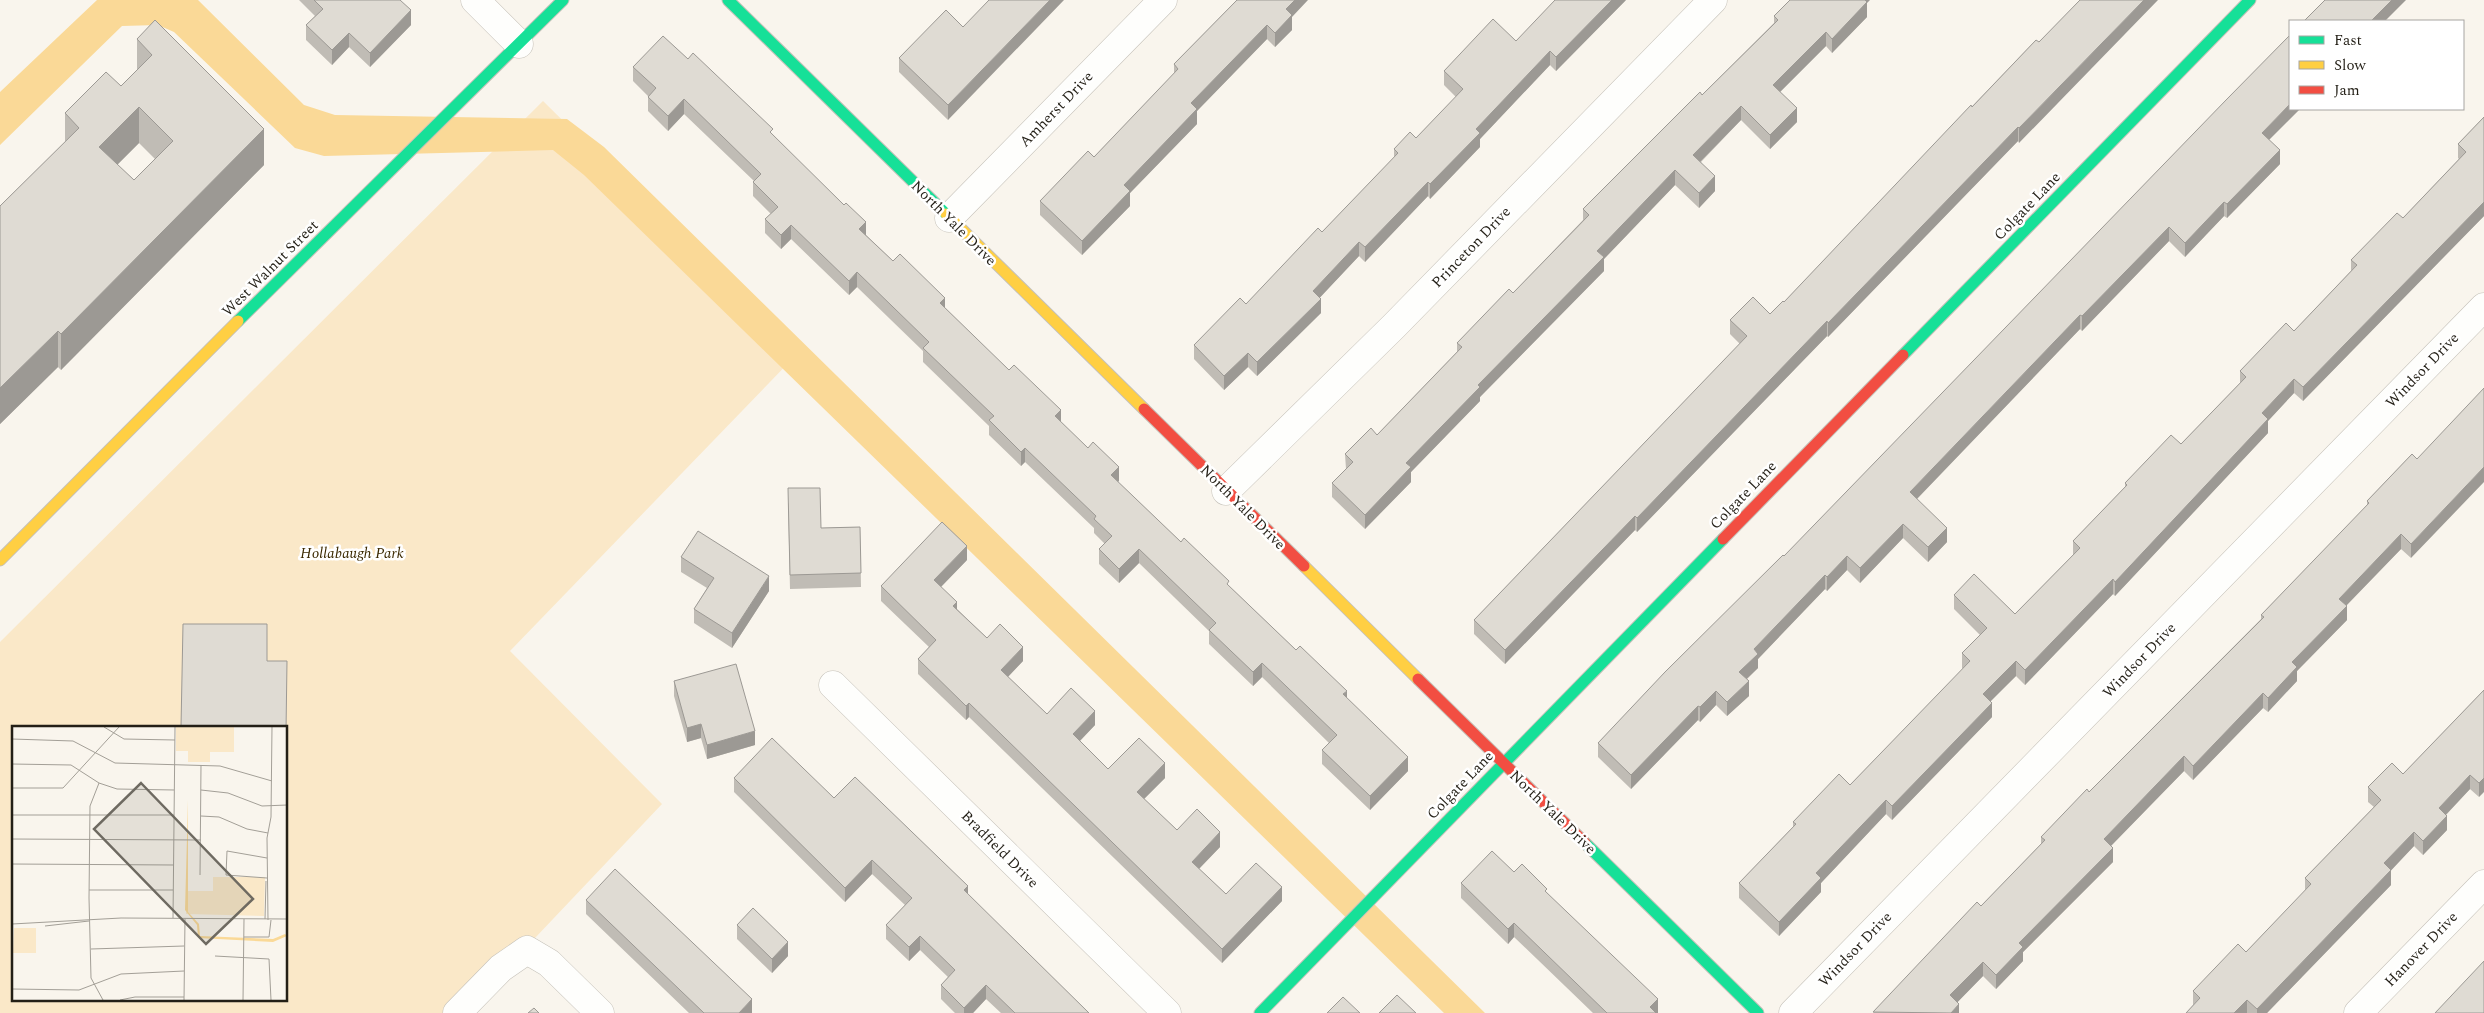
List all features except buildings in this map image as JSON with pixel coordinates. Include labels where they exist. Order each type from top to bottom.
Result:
[{"type":"street","points":[[475,0],[519,44]]},
{"type":"street","name":"West Walnut Street","points":[[0,560],[152,405],[564,0]]},
{"type":"street","name":"North Yale Drive","points":[[728,0],[1758,1013]]},
{"type":"street","name":"Amherst Drive","points":[[949,218],[1162,0]]},
{"type":"street","name":"Princeton Drive","points":[[1226,491],[1394,326],[1713,0]]},
{"type":"street","name":"Colgate Lane","points":[[1260,1013],[1503,762],[2250,0]]},
{"type":"street","name":"Windsor Drive","points":[[1793,1013],[2484,307]]},
{"type":"street","name":"Bradfield Drive","points":[[833,685],[1167,1013]]},
{"type":"street","name":"Hanover Drive","points":[[2358,1013],[2484,884]]},
{"type":"street","points":[[457,1013],[501,968],[527,950],[549,963],[600,1013]]},
{"type":"green space","name":"Hollabaugh Park","points":[[543,101],[798,353],[510,651],[662,804],[464,1013],[0,1013],[0,642]]},
{"type":"shaded area","points":[[97,0],[198,0],[304,105],[335,115],[567,119],[604,147],[1485,1013],[1444,1013],[584,175],[553,150],[324,156],[295,148],[174,32],[158,25],[122,26],[0,145],[0,92]]},
{"type":"traffic: fast","points":[[238,321],[563,0]]},
{"type":"traffic: fast","points":[[728,0],[946,214]]},
{"type":"traffic: fast","points":[[1903,355],[2250,0]]},
{"type":"traffic: fast","points":[[1260,1013],[1723,539]]},
{"type":"traffic: fast","points":[[1585,843],[1758,1013]]},
{"type":"traffic: slow","points":[[946,214],[1144,409]]},
{"type":"traffic: slow","points":[[0,560],[238,321]]},
{"type":"traffic: slow","points":[[1304,566],[1418,679]]},
{"type":"traffic: jam","points":[[1723,539],[1903,355]]},
{"type":"traffic: jam","points":[[1144,409],[1304,566]]},
{"type":"traffic: jam","points":[[1418,679],[1585,843]]}]
